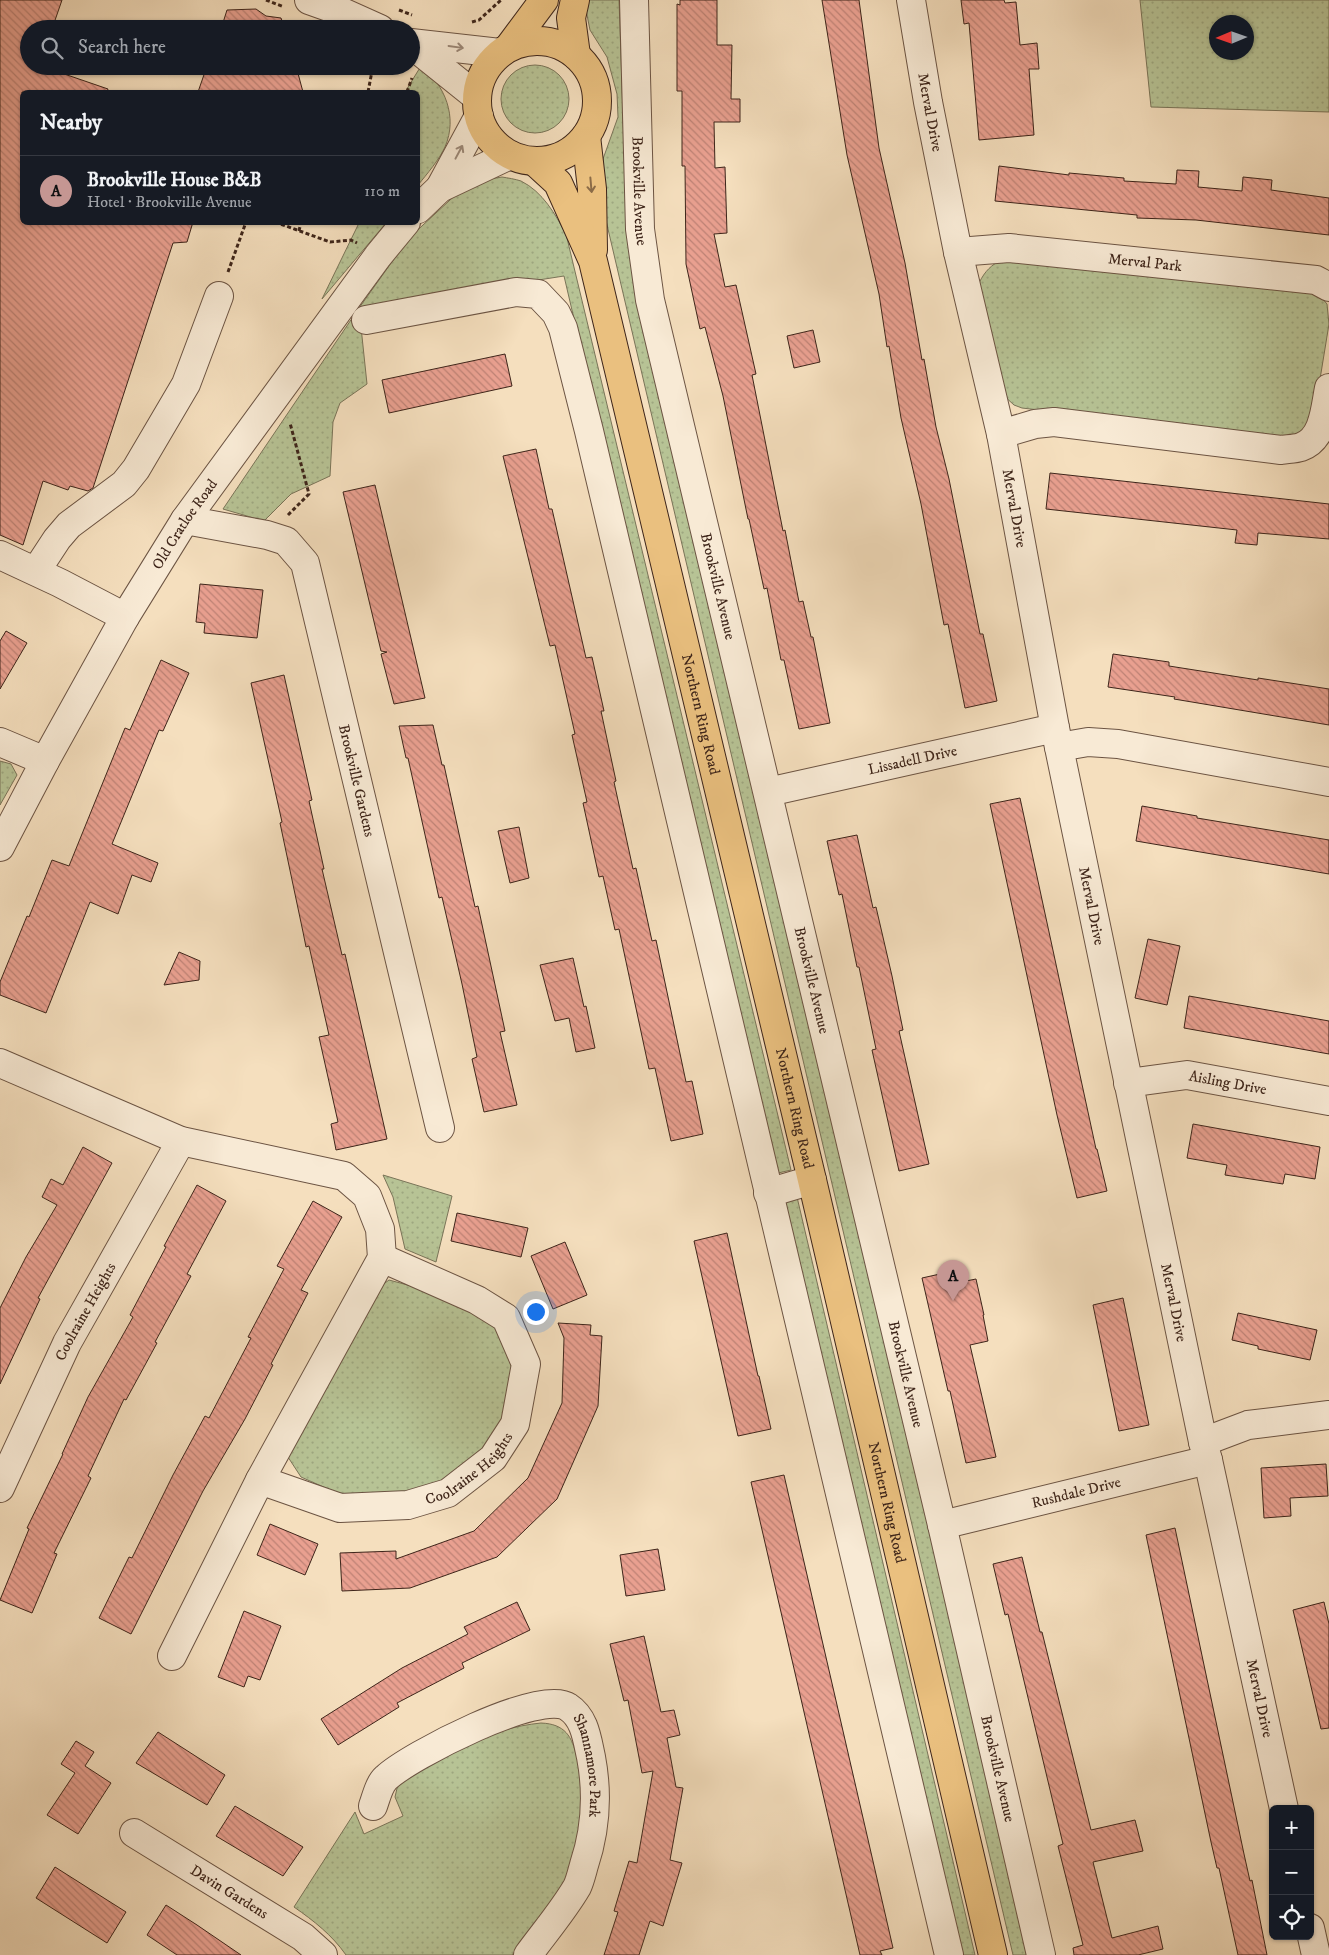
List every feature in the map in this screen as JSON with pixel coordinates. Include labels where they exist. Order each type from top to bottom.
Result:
[{"type":"main road","points":[[544,0],[505,50],[488,65],[480,80],[478,106],[490,139],[499,148],[522,158],[558,183],[594,261]]},
{"type":"main road","points":[[575,0],[571,18],[576,55]]},
{"type":"main road","points":[[505,50],[532,40],[544,40],[561,45],[576,55],[590,72],[597,94],[595,116],[586,136],[576,147],[563,155],[549,160],[522,158]]},
{"type":"main road","points":[[586,136],[592,189],[594,261]]},
{"type":"main road","name":"Northern Ring Road","points":[[594,261],[812,1180],[993,1955]]},
{"type":"street","points":[[309,0],[340,10],[389,19]]},
{"type":"street","name":"Brookville Avenue","points":[[634,0],[640,229],[650,300],[942,1525],[1041,1955]]},
{"type":"street","name":"Merval Drive","points":[[911,0],[928,102],[958,252],[1001,434],[1057,738],[1128,1083],[1283,1805]]},
{"type":"street","points":[[420,44],[505,50]]},
{"type":"street","points":[[420,51],[478,106],[440,188],[420,207]]},
{"type":"street","points":[[440,188],[522,158]]},
{"type":"street","name":"Old Cratloe Road","points":[[0,847],[45,761],[125,617],[185,520],[378,256],[404,225]]},
{"type":"street","name":"Merval Park","points":[[958,252],[1009,248],[1316,280],[1329,287]]},
{"type":"street","points":[[36,572],[68,525],[124,484],[136,469],[186,384],[224,284]]},
{"type":"street","points":[[366,320],[516,292],[538,294],[556,312],[563,328],[573,362],[949,1955]]},
{"type":"street","points":[[1001,434],[1035,424],[1054,422],[1281,450],[1302,447],[1314,439],[1320,428],[1329,388]]},
{"type":"street","name":"Brookville Gardens","points":[[185,520],[267,535],[286,541],[306,563],[440,1128]]},
{"type":"street","points":[[0,556],[125,617]]},
{"type":"street","name":"Lissadell Drive","points":[[768,792],[1057,738],[1118,744],[1329,782]]},
{"type":"street","points":[[0,742],[45,761]]},
{"type":"street","points":[[0,1063],[181,1141],[344,1176],[367,1196],[380,1229],[382,1258],[260,1480],[172,1656]]},
{"type":"street","name":"Aisling Drive","points":[[1128,1083],[1187,1075],[1329,1101]]},
{"type":"street","name":"Coolraine Heights","points":[[0,1488],[67,1343],[181,1141]]},
{"type":"street","points":[[768,1193],[812,1180]]},
{"type":"street","name":"Coolraine Heights","points":[[260,1480],[340,1508],[408,1505],[448,1493],[492,1458],[515,1424],[526,1364],[506,1318],[477,1300],[382,1258]]},
{"type":"street","name":"Rushdale Drive","points":[[942,1525],[1206,1451],[1248,1425],[1329,1414]]},
{"type":"street","name":"Shannamore Park","points":[[372,1806],[384,1779],[428,1750],[476,1726],[532,1707],[550,1703],[567,1706],[581,1720],[587,1738],[595,1781],[596,1813],[589,1852],[577,1886],[528,1955]]},
{"type":"street","name":"Davin Gardens","points":[[134,1834],[303,1937],[323,1955]]},
{"type":"street","points":[[1313,1940],[1316,1955]]},
{"type":"path","points":[[389,19],[416,16]]},
{"type":"path","points":[[368,90],[371,75]]},
{"type":"path","points":[[224,284],[245,225]]},
{"type":"path","points":[[283,225],[330,242],[351,240],[378,256]]},
{"type":"path","points":[[299,231],[300,225]]},
{"type":"path","points":[[267,535],[309,494],[288,415]]},
{"type":"green space","points":[[584,0],[619,0],[627,230],[1029,1955],[1013,1955],[604,212],[603,159],[618,117],[617,94],[607,57],[590,30]]},
{"type":"green space","points":[[1140,0],[1329,0],[1329,112],[1151,107]]},
{"type":"green space","points":[[535,65],[548,68],[559,75],[566,86],[569,99],[566,112],[559,123],[548,130],[535,133],[522,130],[511,123],[504,112],[501,99],[504,86],[511,75],[522,68]]},
{"type":"green space","points":[[421,66],[437,82],[443,92],[447,102],[450,124],[449,136],[445,147],[433,167],[420,183],[420,90],[406,90],[415,75],[420,75]]},
{"type":"green space","points":[[502,177],[521,181],[536,191],[548,204],[566,234],[791,1170],[774,1174],[564,276],[359,308],[409,238],[463,188],[477,181]]},
{"type":"green space","points":[[358,225],[384,225],[322,299]]},
{"type":"green space","points":[[1003,259],[1307,291],[1321,297],[1327,304],[1329,324],[1314,416],[1306,430],[1284,439],[1022,408],[1014,405],[1002,394],[979,283],[989,269]]},
{"type":"green space","points":[[359,308],[367,384],[340,403],[333,422],[330,476],[291,494],[264,521],[223,509]]},
{"type":"green space","points":[[0,761],[11,764],[17,775],[0,805]]},
{"type":"green space","points":[[383,1175],[452,1196],[436,1262],[405,1249],[393,1197]]},
{"type":"green space","points":[[797,1197],[975,1955],[949,1955],[781,1204]]},
{"type":"green space","points":[[389,1280],[471,1302],[499,1323],[514,1376],[503,1429],[477,1458],[439,1484],[384,1499],[337,1493],[301,1477],[286,1454],[378,1288]]},
{"type":"green space","points":[[541,1723],[562,1729],[573,1743],[582,1793],[581,1826],[574,1859],[560,1891],[544,1917],[512,1955],[346,1955],[322,1929],[294,1907],[355,1812],[364,1834],[403,1816],[395,1797],[398,1784],[448,1753],[484,1737],[522,1726]]},
{"type":"building","points":[[0,0],[62,0],[55,20],[20,20],[20,75],[67,75],[108,89],[20,90],[20,225],[192,225],[187,242],[173,243],[93,488],[88,491],[70,486],[68,490],[43,481],[23,545],[0,535]]},
{"type":"building","points":[[680,0],[717,0],[717,45],[732,45],[731,99],[740,99],[740,122],[714,122],[715,168],[725,167],[727,233],[714,234],[725,287],[736,285],[756,374],[752,375],[783,531],[785,530],[799,602],[803,601],[811,637],[813,637],[830,723],[799,729],[784,660],[781,660],[767,588],[764,589],[748,519],[723,396],[705,327],[700,329],[686,264],[685,166],[682,166],[682,91],[677,91],[677,4],[680,5]]},
{"type":"building","points":[[822,0],[859,0],[879,148],[905,263],[922,360],[924,359],[936,427],[949,479],[980,634],[983,634],[997,701],[965,708],[948,624],[944,625],[921,504],[901,418],[889,346],[887,347],[879,294],[847,155]]},
{"type":"building","points":[[961,0],[1004,0],[1005,3],[1016,2],[1020,45],[1037,43],[1039,69],[1029,69],[1034,135],[979,140],[969,23],[964,24]]},
{"type":"building","points":[[256,9],[266,16],[281,18],[282,20],[224,20],[227,10]]},
{"type":"building","points":[[204,75],[298,75],[302,90],[199,90]]},
{"type":"building","points":[[999,166],[1069,175],[1069,173],[1124,178],[1124,181],[1176,184],[1177,170],[1199,171],[1198,187],[1242,191],[1243,177],[1272,180],[1271,190],[1329,198],[1329,235],[1196,220],[1137,218],[1137,215],[995,201]]},
{"type":"building","points":[[813,330],[820,362],[794,368],[787,336]]},
{"type":"building","points":[[505,354],[512,386],[389,413],[382,380]]},
{"type":"building","points":[[536,449],[549,509],[552,509],[586,658],[592,657],[604,711],[601,711],[616,781],[614,782],[633,869],[636,868],[652,941],[656,940],[686,1082],[692,1081],[703,1134],[671,1141],[655,1068],[649,1069],[619,929],[615,930],[603,876],[599,877],[583,803],[587,802],[572,735],[575,734],[555,645],[550,646],[503,456]]},
{"type":"building","points":[[1050,473],[1329,504],[1329,539],[1258,533],[1257,545],[1235,543],[1237,530],[1046,509]]},
{"type":"building","points":[[375,485],[425,698],[394,704],[381,654],[387,652],[381,651],[343,492]]},
{"type":"building","points":[[200,584],[263,590],[257,638],[204,633],[205,623],[196,622]]},
{"type":"building","points":[[6,631],[27,643],[0,689],[0,641]]},
{"type":"building","points":[[1113,654],[1169,662],[1169,666],[1329,689],[1329,725],[1108,687]]},
{"type":"building","points":[[161,660],[189,673],[163,731],[159,730],[112,844],[158,863],[151,882],[132,875],[118,914],[90,902],[46,1013],[0,995],[0,982],[52,860],[69,866],[125,728],[130,730]]},
{"type":"building","points":[[284,675],[312,800],[309,801],[324,869],[322,869],[342,955],[345,954],[387,1139],[336,1150],[331,1124],[338,1122],[319,1037],[329,1035],[309,946],[306,947],[280,823],[282,822],[251,683]]},
{"type":"building","points":[[433,725],[442,765],[444,765],[475,907],[478,906],[505,1031],[500,1032],[517,1105],[484,1112],[472,1059],[477,1057],[462,984],[442,897],[439,898],[408,758],[406,758],[399,726]]},
{"type":"building","points":[[1020,798],[1096,1149],[1107,1191],[1077,1198],[1057,1115],[990,804]]},
{"type":"building","points":[[1142,806],[1197,816],[1197,818],[1329,840],[1329,874],[1136,841]]},
{"type":"building","points":[[519,827],[529,878],[510,883],[498,831]]},
{"type":"building","points":[[857,835],[873,908],[876,907],[892,976],[903,1030],[899,1031],[929,1164],[899,1171],[872,1050],[876,1049],[859,967],[857,967],[842,894],[839,895],[827,841]]},
{"type":"building","points":[[1148,939],[1180,946],[1167,1005],[1135,998]]},
{"type":"building","points":[[179,952],[200,961],[199,980],[164,985]]},
{"type":"building","points":[[573,958],[595,1048],[576,1052],[569,1018],[555,1021],[540,965]]},
{"type":"building","points":[[1189,996],[1329,1021],[1329,1054],[1184,1028]]},
{"type":"building","points":[[1193,1124],[1320,1147],[1315,1179],[1285,1174],[1283,1184],[1225,1175],[1227,1165],[1187,1158]]},
{"type":"building","points":[[83,1147],[112,1163],[38,1298],[40,1299],[0,1384],[0,1308],[26,1257],[57,1205],[42,1197],[51,1179],[63,1185]]},
{"type":"building","points":[[197,1185],[226,1201],[187,1274],[191,1276],[155,1342],[157,1343],[126,1400],[124,1399],[88,1476],[91,1478],[54,1553],[57,1554],[32,1613],[0,1600],[29,1529],[27,1528],[88,1397],[133,1317],[130,1315]]},
{"type":"building","points":[[313,1201],[342,1217],[301,1290],[308,1293],[271,1364],[273,1365],[245,1419],[203,1491],[131,1634],[99,1618],[129,1557],[132,1558],[205,1416],[209,1418],[251,1338],[248,1337],[284,1269],[277,1266]]},
{"type":"building","points":[[457,1213],[528,1228],[521,1257],[451,1241]]},
{"type":"building","points":[[727,1233],[771,1429],[738,1436],[694,1241]]},
{"type":"building","points":[[565,1242],[587,1295],[553,1309],[531,1256]]},
{"type":"building","points":[[958,1270],[961,1282],[976,1279],[984,1315],[988,1341],[970,1345],[996,1457],[966,1463],[922,1278]]},
{"type":"building","points":[[1123,1298],[1149,1425],[1119,1431],[1093,1305]]},
{"type":"building","points":[[1238,1313],[1317,1330],[1310,1360],[1258,1349],[1258,1346],[1232,1340]]},
{"type":"building","points":[[558,1323],[591,1325],[590,1335],[602,1336],[598,1406],[557,1499],[497,1557],[410,1588],[342,1591],[340,1553],[396,1551],[396,1559],[474,1531],[528,1478],[562,1403],[564,1338]]},
{"type":"building","points":[[1326,1464],[1328,1496],[1290,1498],[1291,1516],[1264,1518],[1261,1468]]},
{"type":"building","points":[[784,1475],[893,1948],[880,1951],[882,1955],[860,1955],[751,1482]]},
{"type":"building","points":[[270,1524],[318,1544],[305,1575],[257,1555]]},
{"type":"building","points":[[1175,1528],[1267,1955],[1238,1955],[1219,1868],[1217,1868],[1211,1842],[1146,1535]]},
{"type":"building","points":[[658,1549],[665,1590],[626,1596],[620,1555]]},
{"type":"building","points":[[1022,1557],[1091,1830],[1135,1820],[1143,1851],[1093,1862],[1112,1938],[1158,1926],[1163,1949],[1138,1955],[1074,1955],[1073,1948],[1083,1945],[1058,1846],[1063,1844],[1008,1614],[1005,1615],[993,1564]]},
{"type":"building","points":[[517,1602],[530,1630],[462,1663],[464,1668],[397,1703],[399,1707],[338,1745],[321,1719],[402,1668],[468,1634],[464,1627]]},
{"type":"building","points":[[1324,1602],[1329,1624],[1329,1728],[1321,1729],[1293,1610]]},
{"type":"building","points":[[244,1611],[281,1626],[260,1680],[248,1676],[244,1687],[218,1677]]},
{"type":"building","points":[[644,1636],[661,1712],[674,1710],[680,1735],[667,1738],[676,1787],[683,1788],[670,1860],[682,1863],[663,1926],[650,1921],[639,1955],[604,1955],[618,1912],[614,1911],[629,1861],[637,1863],[653,1771],[642,1773],[628,1700],[624,1701],[610,1644]]},
{"type":"building","points":[[158,1732],[225,1775],[207,1805],[136,1763]]},
{"type":"building","points":[[76,1741],[94,1752],[85,1766],[111,1783],[78,1834],[47,1815],[75,1773],[61,1764]]},
{"type":"building","points":[[235,1806],[303,1847],[283,1876],[216,1836]]},
{"type":"building","points":[[55,1867],[126,1912],[107,1943],[36,1898]]},
{"type":"building","points":[[166,1905],[241,1955],[177,1955],[147,1935]]},
{"type":"place","name":"Brookville House B&B","points":[[953,1301]]}]
